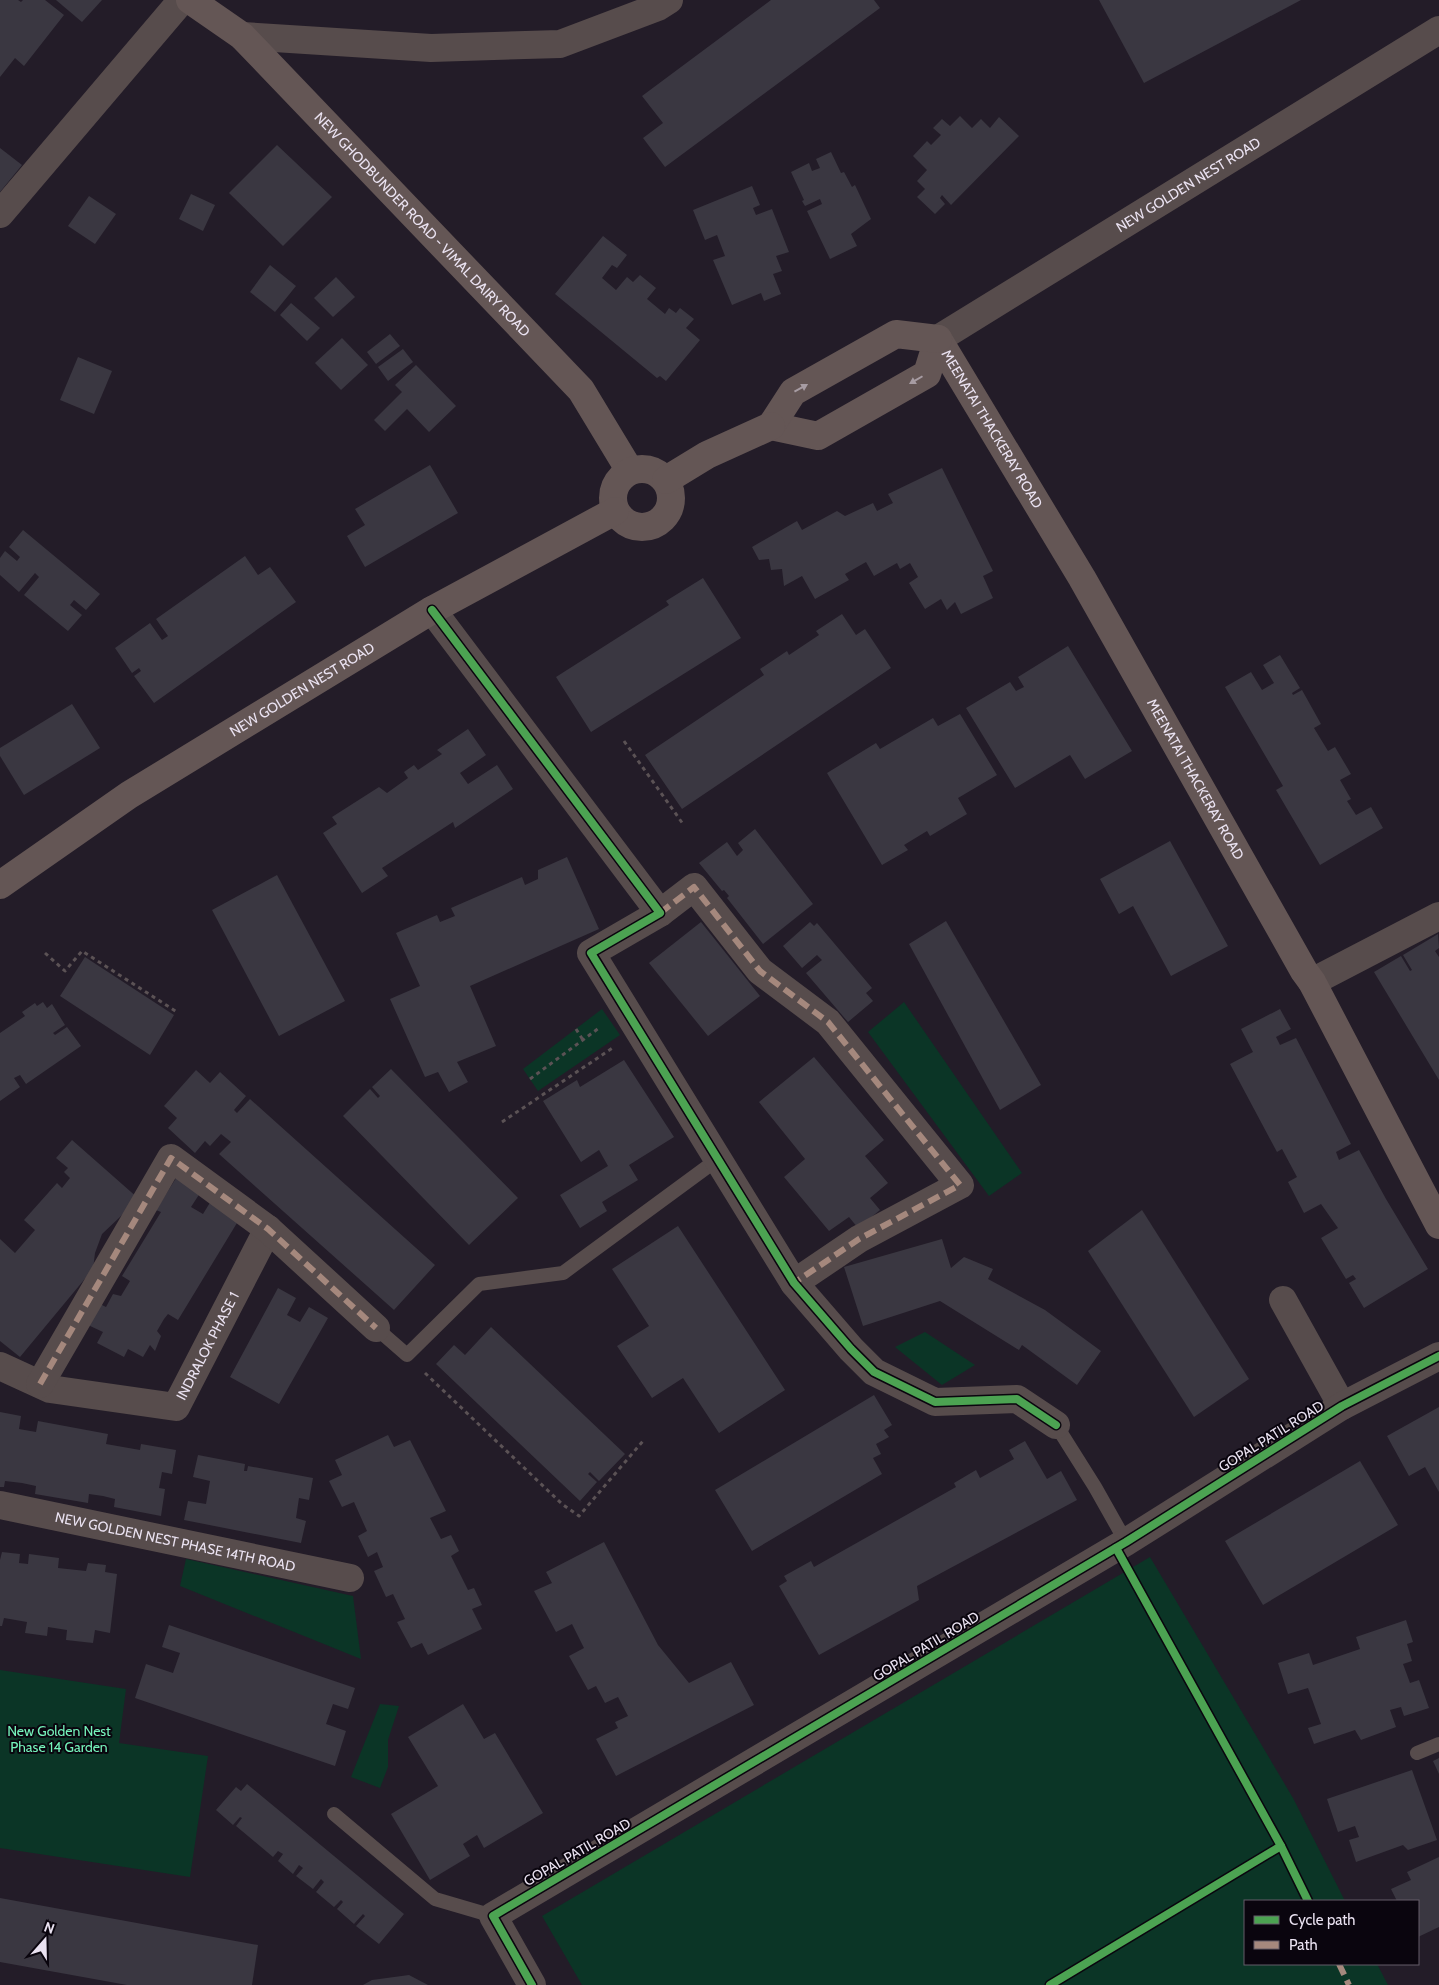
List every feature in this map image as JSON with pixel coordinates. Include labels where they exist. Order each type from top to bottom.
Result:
[{"type":"street","points":[[0,214],[182,0]]},
{"type":"street","name":"NEW GHODBUNDER ROAD - VIMAL DAIRY ROAD","points":[[190,0],[242,36],[581,390],[630,471]]},
{"type":"street","points":[[242,36],[430,48],[560,44],[658,7],[669,0]]},
{"type":"street","name":"NEW GOLDEN NEST ROAD","points":[[938,339],[1439,30]]},
{"type":"street","points":[[666,480],[707,455],[771,426],[793,392],[896,334],[938,339],[927,374],[818,436],[771,426]]},
{"type":"street","name":"MEENATAI THACKERAY ROAD","points":[[938,339],[1082,578],[1304,971],[1312,982],[1439,1225]]},
{"type":"street","points":[[649,469],[658,473],[666,480],[670,489],[670,508],[657,523],[638,527],[621,519],[616,511],[613,492],[622,476],[630,471],[649,469]]},
{"type":"street","name":"NEW GOLDEN NEST ROAD","points":[[0,885],[129,795],[432,610],[616,511]]},
{"type":"street","points":[[432,610],[660,913]]},
{"type":"street","points":[[794,1283],[859,1239],[960,1185],[828,1022],[760,970],[694,887],[660,913],[591,953],[794,1283],[851,1349],[874,1372],[935,1402],[1017,1399],[1056,1425]]},
{"type":"street","points":[[1312,982],[1439,916]]},
{"type":"street","points":[[40,1384],[171,1158],[268,1229],[376,1328]]},
{"type":"street","name":"INDRALOK PHASE 1","points":[[0,1366],[50,1389],[176,1407],[268,1229]]},
{"type":"street","points":[[1283,1300],[1342,1406]]},
{"type":"street","name":"GOPAL PATIL ROAD","points":[[493,1916],[1126,1542],[1342,1406],[1439,1356]]},
{"type":"street","name":"NEW GOLDEN NEST PHASE 14TH ROAD","points":[[0,1504],[350,1578]]},
{"type":"street","points":[[493,1916],[532,1985]]},
{"type":"lane","points":[[376,1328],[407,1355],[479,1284],[563,1273],[718,1159]]},
{"type":"lane","points":[[1056,1425],[1095,1487],[1126,1542]]},
{"type":"lane","points":[[1418,1753],[1439,1744]]},
{"type":"lane","points":[[334,1814],[435,1899],[493,1916]]},
{"type":"path","points":[[624,741],[683,824]]},
{"type":"path","points":[[45,953],[65,971],[82,951],[177,1012]]},
{"type":"path","points":[[530,1079],[599,1028]]},
{"type":"path","points":[[576,1029],[584,1040]]},
{"type":"path","points":[[502,1122],[639,1030]]},
{"type":"path","points":[[407,1355],[562,1504],[579,1516],[643,1441]]},
{"type":"green space","points":[[904,1002],[1022,1173],[989,1196],[868,1032]]},
{"type":"green space","points":[[602,1009],[620,1035],[538,1091],[523,1069]]},
{"type":"green space","points":[[925,1332],[975,1365],[942,1385],[895,1347]]},
{"type":"green space","points":[[1150,1557],[1293,1798],[1344,1900],[1244,1900],[1244,1965],[1378,1965],[1388,1985],[582,1985],[542,1916]]},
{"type":"green space","points":[[186,1559],[353,1596],[361,1659],[180,1586]]},
{"type":"green space","name":"New Golden Nest Phase 14 Garden","points":[[0,1670],[126,1689],[119,1743],[208,1756],[190,1877],[0,1848]]},
{"type":"green space","points":[[380,1704],[399,1706],[388,1740],[388,1767],[380,1788],[351,1777]]},
{"type":"building","points":[[0,0],[18,0],[21,2],[23,0],[45,0],[64,15],[24,66],[15,58],[0,77]]},
{"type":"building","points":[[56,0],[102,0],[82,22]]},
{"type":"building","points":[[771,0],[874,0],[880,8],[665,167],[643,138],[663,123],[642,96]]},
{"type":"building","points":[[1099,0],[1301,0],[1144,83]]},
{"type":"building","points":[[960,116],[972,128],[981,119],[990,128],[999,117],[1019,136],[951,205],[942,195],[940,198],[945,204],[935,214],[917,197],[925,189],[917,181],[927,170],[913,156],[927,141],[931,145],[941,135],[933,128],[942,119],[950,126]]},
{"type":"building","points":[[277,145],[332,197],[283,246],[229,193]]},
{"type":"building","points":[[0,148],[22,165],[0,192]]},
{"type":"building","points":[[831,152],[841,173],[844,172],[852,187],[855,185],[871,219],[851,234],[857,246],[830,259],[807,211],[822,204],[820,199],[805,206],[791,172],[809,163],[812,171],[820,168],[816,159]]},
{"type":"building","points":[[752,186],[760,205],[753,208],[756,215],[772,209],[789,252],[776,256],[782,271],[773,274],[781,294],[764,301],[761,293],[732,305],[713,260],[725,256],[717,235],[705,240],[693,210]]},
{"type":"building","points":[[191,194],[215,205],[203,231],[179,219]]},
{"type":"building","points":[[89,196],[116,214],[95,244],[68,226]]},
{"type":"building","points":[[603,236],[627,255],[617,268],[612,265],[602,278],[616,290],[627,277],[633,282],[640,275],[656,288],[647,299],[665,314],[669,308],[676,313],[680,308],[694,319],[686,328],[700,340],[666,381],[660,376],[657,378],[555,294]]},
{"type":"building","points":[[270,265],[296,286],[275,312],[250,292]]},
{"type":"building","points":[[336,277],[355,297],[333,317],[314,298]]},
{"type":"building","points":[[291,303],[320,328],[307,341],[280,315]]},
{"type":"building","points":[[390,334],[400,346],[376,364],[367,352]]},
{"type":"building","points":[[342,338],[368,365],[341,390],[315,363]]},
{"type":"building","points":[[403,349],[413,362],[388,381],[378,367]]},
{"type":"building","points":[[78,357],[112,371],[94,414],[60,400]]},
{"type":"building","points":[[416,365],[456,406],[429,432],[407,409],[385,431],[374,420],[402,392],[395,385]]},
{"type":"building","points":[[430,465],[458,513],[365,567],[347,536],[365,525],[355,509]]},
{"type":"building","points":[[942,468],[993,571],[983,576],[993,598],[961,614],[955,602],[947,610],[941,599],[925,609],[909,583],[918,577],[910,563],[900,569],[897,563],[874,576],[866,562],[845,574],[849,580],[815,599],[802,576],[784,586],[782,569],[771,570],[769,559],[759,560],[752,547],[797,521],[802,530],[837,511],[845,516],[873,503],[877,511],[893,503],[888,494]]},
{"type":"building","points":[[23,530],[100,594],[86,610],[74,600],[70,605],[82,615],[68,631],[24,595],[39,577],[35,573],[19,592],[0,575],[0,558],[5,551],[17,561],[20,557],[9,547]]},
{"type":"building","points":[[245,556],[258,575],[270,567],[296,602],[154,703],[134,676],[141,671],[139,668],[132,673],[115,648],[150,623],[162,640],[168,636],[156,619]]},
{"type":"building","points":[[703,578],[741,638],[591,732],[556,677],[669,605],[666,601]]},
{"type":"building","points":[[842,614],[856,635],[865,629],[891,668],[682,809],[645,755],[764,675],[760,669],[787,651],[789,655],[819,635],[816,631]]},
{"type":"building","points":[[1068,646],[1132,751],[1085,779],[1070,755],[1015,788],[966,708],[1010,682],[1016,691],[1024,687],[1018,677]]},
{"type":"building","points":[[1280,655],[1300,688],[1292,693],[1293,695],[1302,690],[1321,724],[1314,728],[1328,751],[1335,747],[1351,774],[1340,780],[1351,799],[1347,801],[1356,815],[1371,807],[1383,828],[1320,865],[1276,790],[1283,786],[1225,687],[1251,672],[1262,690],[1274,683],[1263,665]]},
{"type":"building","points":[[72,704],[100,748],[24,795],[0,756],[0,748]]},
{"type":"building","points":[[960,714],[997,775],[958,798],[967,814],[930,836],[927,831],[904,845],[908,850],[882,865],[827,773],[876,743],[880,749],[933,718],[938,726]]},
{"type":"building","points":[[468,729],[486,755],[460,773],[468,784],[497,765],[513,789],[455,828],[453,822],[382,868],[388,876],[362,893],[323,833],[337,824],[332,817],[379,787],[387,793],[408,778],[404,772],[414,765],[418,770],[442,754],[437,750]]},
{"type":"building","points":[[755,829],[813,904],[763,944],[727,898],[729,896],[724,890],[722,891],[699,863],[727,842],[737,856],[743,850],[738,843]]},
{"type":"building","points":[[1170,841],[1228,946],[1171,976],[1133,906],[1119,914],[1100,879]]},
{"type":"building","points":[[567,857],[599,929],[470,986],[496,1046],[457,1062],[468,1082],[449,1092],[438,1072],[425,1077],[390,999],[420,986],[396,933],[437,915],[440,922],[455,916],[451,908],[522,877],[525,885],[538,879],[538,870]]},
{"type":"building","points":[[277,875],[345,1001],[279,1036],[212,910]]},
{"type":"building","points":[[946,921],[1041,1085],[1000,1110],[909,944]]},
{"type":"building","points":[[701,922],[760,996],[708,1036],[649,963]]},
{"type":"building","points":[[810,922],[814,926],[817,923],[872,988],[866,993],[873,1001],[848,1022],[806,973],[822,960],[817,955],[802,968],[783,946]]},
{"type":"building","points":[[1438,934],[1439,948],[1435,951],[1439,957],[1439,1080],[1374,972],[1401,956],[1410,971],[1412,970],[1403,955]]},
{"type":"building","points":[[85,957],[174,1015],[150,1055],[60,996]]},
{"type":"building","points":[[43,1002],[47,1008],[52,1004],[65,1025],[53,1033],[55,1035],[67,1027],[81,1046],[26,1084],[20,1075],[14,1078],[20,1087],[0,1101],[0,1033],[25,1016],[22,1012],[35,1003],[37,1006]]},
{"type":"building","points":[[1280,1009],[1291,1029],[1276,1037],[1280,1045],[1296,1038],[1351,1144],[1336,1152],[1339,1160],[1359,1150],[1428,1269],[1364,1308],[1349,1283],[1356,1279],[1353,1275],[1346,1279],[1321,1238],[1338,1228],[1321,1204],[1304,1213],[1288,1182],[1297,1177],[1282,1149],[1277,1152],[1230,1064],[1253,1052],[1241,1029]]},
{"type":"building","points":[[814,1057],[884,1140],[865,1156],[888,1183],[870,1198],[880,1210],[858,1228],[849,1217],[829,1231],[784,1177],[805,1159],[759,1102]]},
{"type":"building","points":[[624,1060],[674,1137],[629,1165],[638,1180],[602,1202],[607,1211],[580,1228],[560,1195],[608,1166],[599,1150],[581,1162],[543,1101],[577,1080],[580,1087]]},
{"type":"building","points":[[391,1069],[518,1198],[469,1245],[343,1116],[370,1089],[378,1098],[380,1096],[372,1087]]},
{"type":"building","points":[[196,1070],[210,1083],[220,1072],[246,1096],[234,1110],[237,1113],[250,1099],[435,1265],[394,1310],[219,1154],[231,1142],[221,1134],[210,1146],[205,1141],[195,1153],[168,1128],[177,1118],[164,1106]]},
{"type":"building","points":[[72,1140],[139,1199],[102,1234],[95,1253],[93,1269],[20,1357],[0,1341],[0,1239],[15,1253],[35,1230],[24,1220],[57,1183],[62,1188],[70,1178],[64,1172],[68,1168],[56,1158]]},
{"type":"building","points":[[178,1175],[202,1190],[191,1207],[203,1214],[211,1201],[240,1218],[178,1320],[168,1314],[164,1319],[157,1331],[161,1336],[155,1351],[150,1345],[143,1357],[128,1349],[124,1357],[97,1343],[103,1332],[88,1325],[100,1304],[106,1307],[113,1294],[121,1296],[130,1281],[122,1276],[161,1212],[156,1210]]},
{"type":"building","points":[[1142,1210],[1249,1379],[1194,1417],[1088,1251]]},
{"type":"building","points":[[678,1226],[785,1390],[719,1433],[683,1378],[652,1398],[617,1346],[649,1326],[612,1269]]},
{"type":"building","points":[[942,1239],[951,1268],[964,1257],[993,1269],[988,1279],[1045,1310],[1101,1351],[1077,1385],[1022,1345],[1019,1350],[940,1301],[863,1326],[844,1267]]},
{"type":"building","points":[[278,1288],[296,1298],[287,1315],[300,1322],[309,1307],[328,1318],[279,1404],[230,1377]]},
{"type":"building","points":[[491,1327],[625,1454],[599,1481],[590,1472],[588,1474],[597,1482],[580,1501],[436,1364],[454,1345],[465,1355]]},
{"type":"building","points":[[874,1395],[892,1425],[884,1430],[889,1437],[876,1444],[881,1454],[873,1458],[882,1474],[752,1551],[715,1490]]},
{"type":"building","points":[[1439,1407],[1439,1492],[1425,1467],[1409,1476],[1387,1436]]},
{"type":"building","points":[[0,1412],[21,1416],[19,1429],[36,1432],[38,1421],[108,1434],[106,1444],[140,1450],[141,1444],[176,1450],[172,1474],[162,1472],[159,1488],[165,1489],[161,1516],[114,1507],[115,1499],[103,1496],[89,1494],[88,1503],[35,1494],[36,1486],[22,1483],[5,1481],[4,1487],[0,1487]]},
{"type":"building","points":[[388,1435],[394,1447],[410,1440],[446,1511],[430,1518],[441,1539],[451,1535],[459,1551],[451,1556],[468,1590],[474,1588],[482,1605],[472,1609],[482,1629],[428,1655],[422,1643],[411,1648],[397,1622],[405,1619],[393,1594],[386,1597],[374,1571],[383,1567],[377,1552],[368,1557],[358,1536],[367,1531],[354,1502],[342,1507],[329,1481],[342,1475],[335,1460]]},
{"type":"building","points":[[1025,1441],[1047,1479],[1061,1471],[1077,1500],[917,1586],[919,1600],[819,1655],[779,1586],[787,1581],[784,1576],[811,1561],[814,1567],[956,1487],[954,1483],[976,1470],[980,1478],[1014,1459],[1009,1450]]},
{"type":"building","points":[[198,1455],[245,1464],[244,1471],[247,1471],[248,1466],[313,1478],[309,1500],[299,1498],[296,1518],[306,1521],[301,1543],[184,1520],[188,1501],[206,1504],[210,1481],[193,1477]]},
{"type":"building","points":[[1360,1461],[1398,1525],[1263,1605],[1225,1541]]},
{"type":"building","points":[[604,1542],[658,1645],[689,1683],[731,1662],[754,1705],[616,1776],[596,1739],[618,1728],[615,1722],[628,1716],[618,1697],[605,1703],[596,1686],[588,1690],[569,1656],[584,1648],[572,1624],[556,1632],[534,1591],[552,1583],[546,1572]]},
{"type":"building","points":[[2,1552],[20,1554],[19,1563],[28,1564],[29,1554],[59,1558],[58,1568],[86,1571],[88,1563],[106,1565],[105,1572],[117,1574],[110,1633],[95,1630],[93,1643],[66,1640],[67,1630],[48,1627],[47,1636],[25,1633],[27,1622],[4,1618],[2,1626],[0,1626],[0,1560]]},
{"type":"building","points":[[1406,1620],[1413,1642],[1407,1644],[1412,1661],[1403,1664],[1410,1683],[1419,1680],[1429,1708],[1404,1716],[1401,1707],[1390,1710],[1396,1727],[1361,1740],[1355,1730],[1314,1744],[1308,1728],[1321,1724],[1308,1688],[1288,1694],[1278,1663],[1309,1653],[1313,1665],[1360,1649],[1356,1637]]},
{"type":"building","points":[[169,1625],[355,1688],[348,1709],[333,1704],[326,1724],[346,1731],[335,1766],[135,1698],[146,1664],[173,1673],[180,1653],[162,1647]]},
{"type":"building","points":[[463,1704],[484,1739],[495,1733],[543,1813],[484,1848],[477,1835],[463,1844],[470,1856],[430,1880],[391,1814],[438,1786],[408,1737]]},
{"type":"building","points":[[1439,1758],[1439,1774],[1433,1761]]},
{"type":"building","points":[[1412,1770],[1437,1840],[1408,1850],[1403,1845],[1356,1862],[1349,1840],[1359,1837],[1355,1826],[1338,1832],[1327,1799]]},
{"type":"building","points":[[247,1784],[404,1914],[379,1944],[356,1926],[365,1916],[363,1914],[354,1924],[337,1909],[343,1902],[341,1900],[334,1907],[316,1892],[324,1882],[321,1879],[313,1889],[296,1876],[303,1868],[299,1865],[293,1874],[278,1861],[283,1854],[278,1851],[273,1857],[236,1826],[242,1818],[240,1817],[233,1825],[216,1810],[236,1787],[241,1791]]},
{"type":"building","points":[[1439,1857],[1439,1927],[1419,1937],[1419,1900],[1396,1900],[1391,1889],[1411,1880],[1407,1872]]},
{"type":"building","points":[[0,1898],[258,1945],[252,1985],[127,1985],[0,1962]]},
{"type":"building","points":[[409,1975],[428,1985],[363,1985],[372,1980]]},
{"type":"marked path","points":[[660,913],[694,887],[760,971],[828,1022],[960,1185],[859,1239],[794,1283]]},
{"type":"marked path","points":[[40,1384],[171,1158],[268,1229],[376,1328]]},
{"type":"marked path","points":[[1339,1965],[1349,1985]]},
{"type":"cycle path","points":[[432,610],[660,913],[591,953],[794,1283],[851,1349],[874,1372],[935,1402],[1017,1399],[1056,1425]]},
{"type":"cycle path","points":[[532,1985],[493,1916],[1126,1542],[1342,1406],[1439,1356]]},
{"type":"cycle path","points":[[1116,1548],[1281,1846]]},
{"type":"cycle path","points":[[1050,1985],[1281,1846],[1308,1900]]}]
